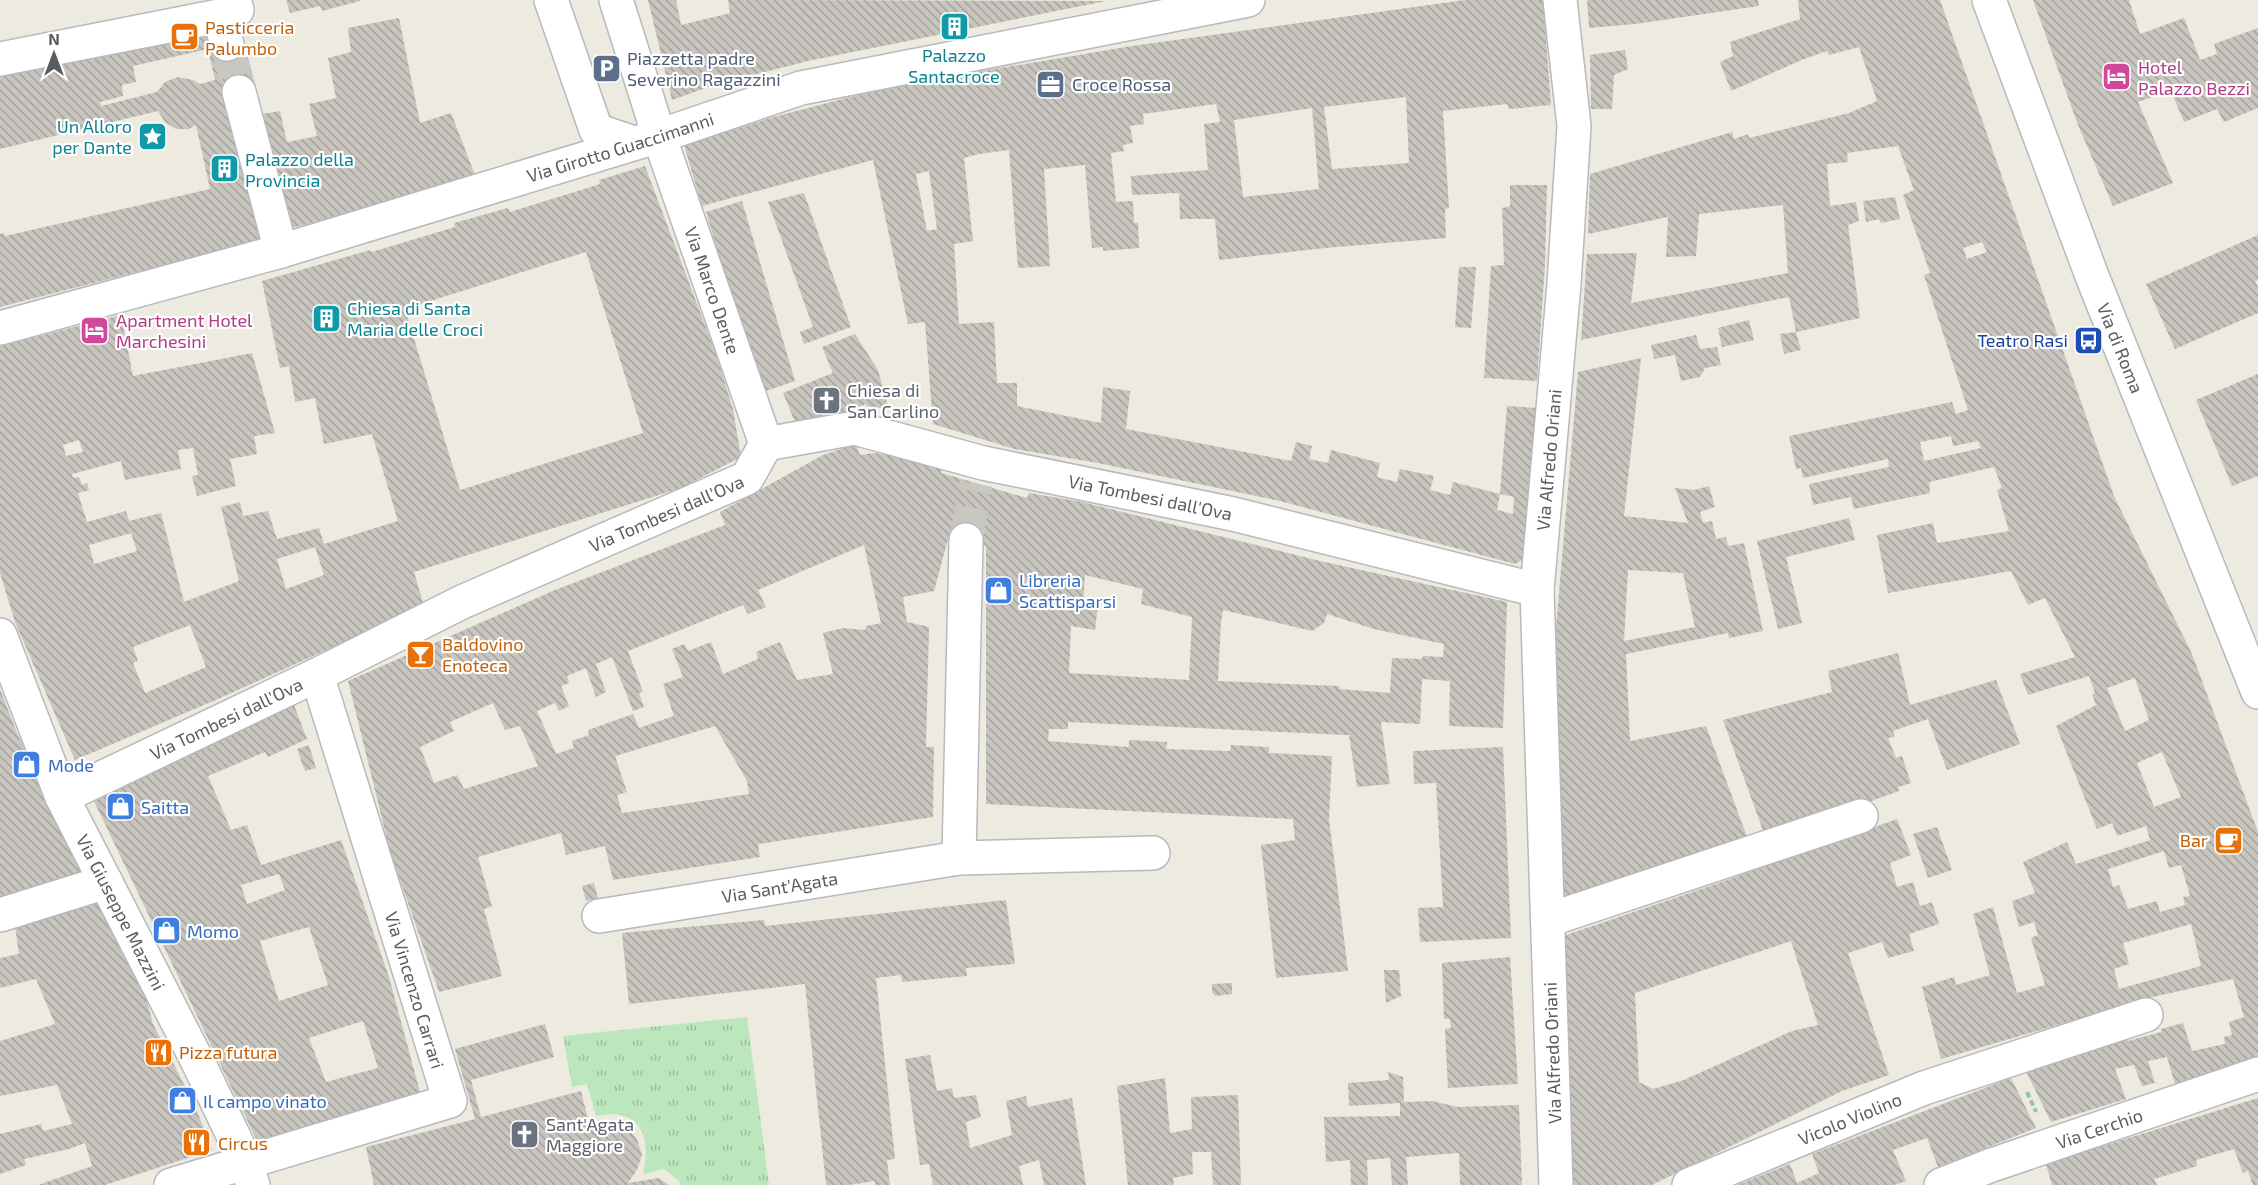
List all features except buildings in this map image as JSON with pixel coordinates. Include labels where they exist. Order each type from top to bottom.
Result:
[{"type":"street","points":[[551,0],[596,130],[646,140]]},
{"type":"street","name":"Via Marco Dente","points":[[616,0],[646,140],[766,444]]},
{"type":"street","name":"Via Girotto Guaccimanni","points":[[0,328],[281,251],[646,140],[801,88],[1248,0]]},
{"type":"street","name":"Via Alfredo Oriani","points":[[1556,1185],[1537,590],[1564,284],[1574,126],[1560,0]]},
{"type":"street","name":"Via di Roma","points":[[1989,0],[2092,276],[2258,692]]},
{"type":"street","points":[[0,59],[227,20]]},
{"type":"street","points":[[239,92],[281,251]]},
{"type":"street","name":"Via Tombesi dall'Ova","points":[[62,797],[317,675],[462,602],[747,478],[766,444],[855,428],[980,473],[1233,514],[1537,590]]},
{"type":"street","points":[[959,858],[966,540]]},
{"type":"street","name":"Via Giuseppe Mazzini","points":[[0,635],[62,797],[197,1060],[249,1174]]},
{"type":"street","name":"Via Vincenzo Carrari","points":[[249,1174],[450,1101],[317,675]]},
{"type":"street","points":[[1548,920],[1861,816]]},
{"type":"street","name":"Via Sant'Agata","points":[[599,916],[959,858],[1154,853]]},
{"type":"street","points":[[0,915],[106,882]]},
{"type":"street","name":"Vicolo Violino","points":[[1689,1185],[1924,1088],[2146,1015]]},
{"type":"street","name":"Via Cerchio","points":[[1941,1185],[2051,1144],[2258,1074]]},
{"type":"street","points":[[171,1185],[249,1174]]},
{"type":"path","points":[[2012,1059],[2051,1144]]},
{"type":"green space","points":[[747,1017],[769,1185],[680,1185],[679,1181],[664,1169],[643,1174],[646,1147],[637,1124],[630,1118],[617,1114],[596,1116],[587,1084],[572,1087],[563,1036]]},
{"type":"tunnel","points":[[227,44],[239,92]]},
{"type":"tunnel","points":[[966,540],[976,484]]},
{"type":"place","name":"Palazzo Santacroce","points":[[954,26]]},
{"type":"place","name":"Pasticceria Palumbo","points":[[184,37]]},
{"type":"place","name":"Piazzetta padre Severino Ragazzini","points":[[606,68]]},
{"type":"place","name":"Hotel Palazzo Bezzi","points":[[2117,77]]},
{"type":"place","name":"Croce Rossa","points":[[1051,84]]},
{"type":"place","name":"Un Alloro per Dante","points":[[153,136]]},
{"type":"place","name":"Palazzo della Provincia","points":[[224,169]]},
{"type":"place","name":"Chiesa di Santa Maria delle Croci","points":[[326,318]]},
{"type":"place","name":"Apartment Hotel Marchesini","points":[[95,330]]},
{"type":"place","name":"Teatro Rasi","points":[[2089,340]]},
{"type":"place","name":"Chiesa di San Carlino","points":[[826,400]]},
{"type":"place","name":"Libreria Scattisparsi","points":[[998,590]]},
{"type":"place","name":"Baldovino Enoteca","points":[[421,654]]},
{"type":"place","name":"Mode","points":[[27,765]]},
{"type":"place","name":"Saitta","points":[[120,807]]},
{"type":"place","name":"Bar","points":[[2229,840]]},
{"type":"place","name":"Momo","points":[[166,931]]},
{"type":"place","name":"Pizza futura","points":[[158,1052]]},
{"type":"place","name":"Il campo vinato","points":[[182,1101]]},
{"type":"place","name":"Sant'Agata Maggiore","points":[[525,1134]]},
{"type":"place","name":"Circus","points":[[197,1143]]}]
